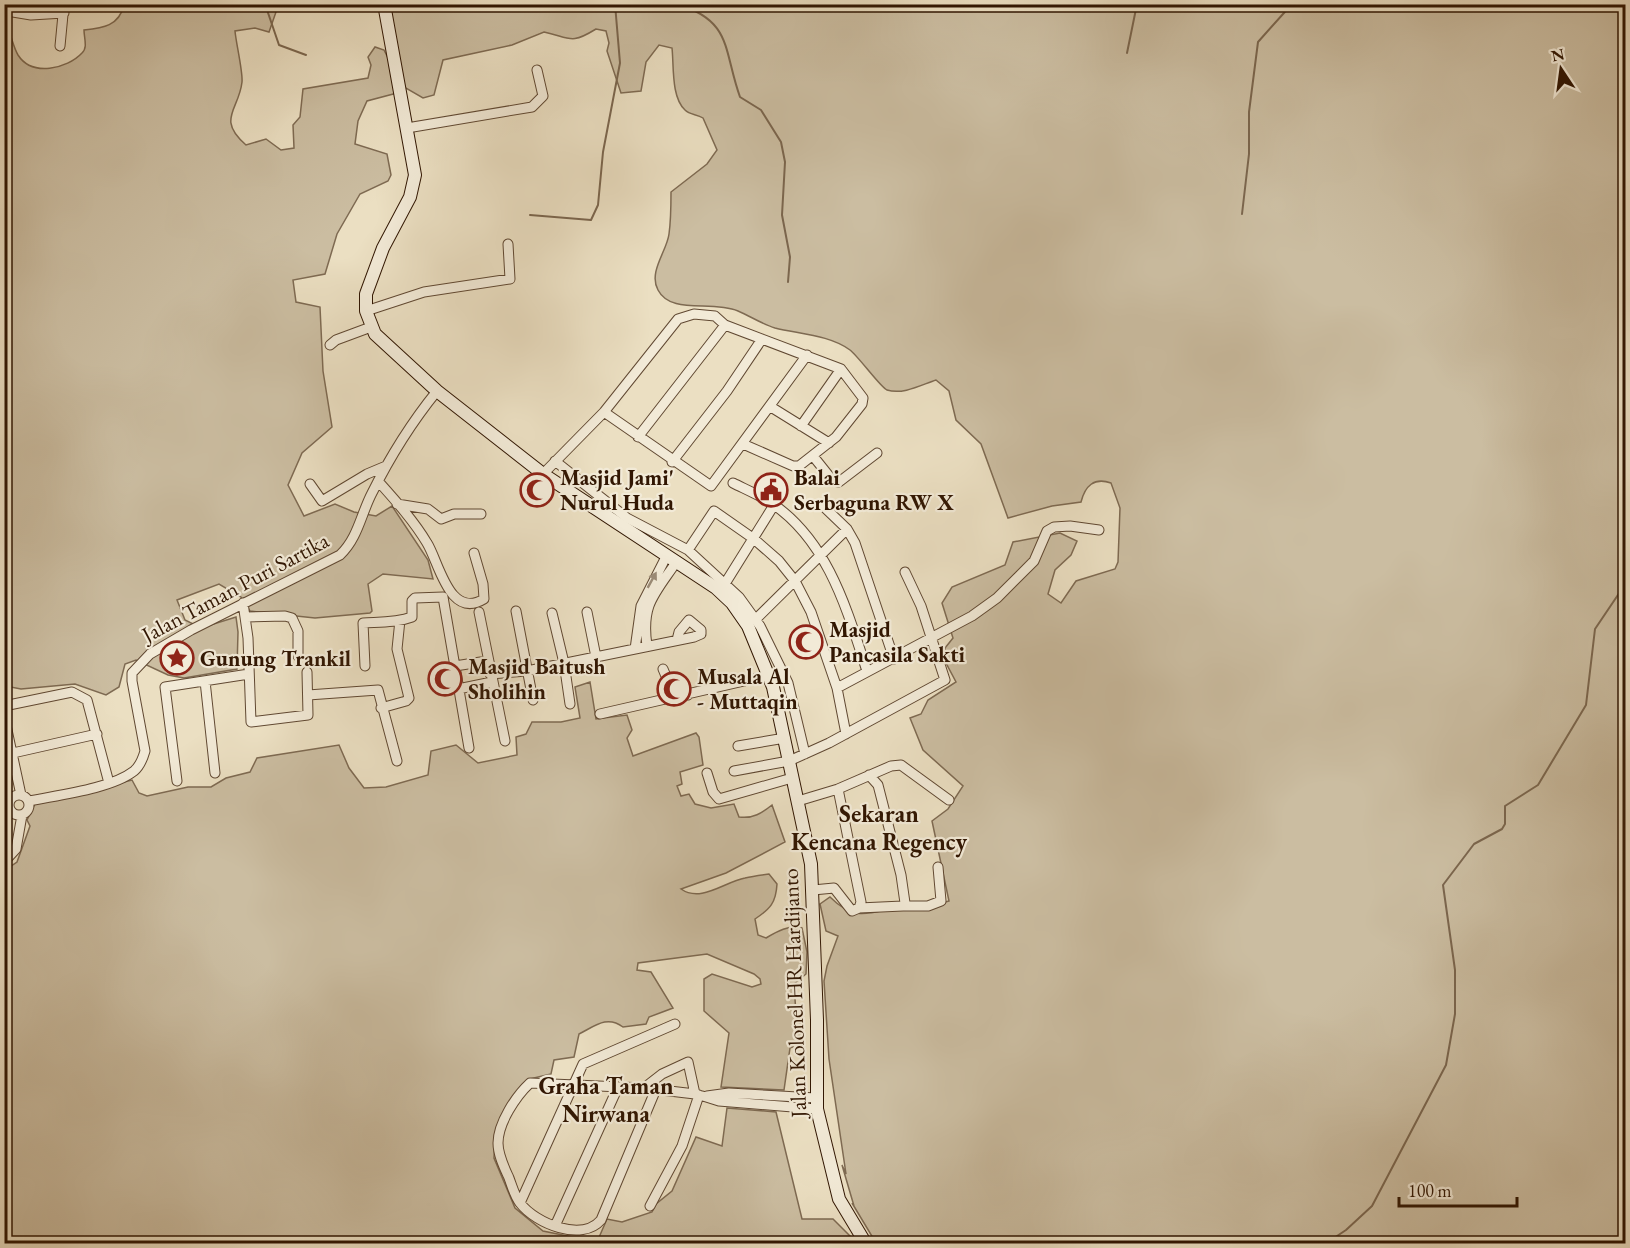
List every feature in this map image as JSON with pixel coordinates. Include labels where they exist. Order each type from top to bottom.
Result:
[{"type":"main road","name":"Jalan Kolonel HR Hardijanto","points":[[384,4],[415,167],[411,197],[372,275],[366,294],[366,311],[371,327],[382,343],[436,391],[543,474],[736,600],[772,681],[811,864],[817,1020],[816,1104],[839,1199],[866,1244]]},
{"type":"street","points":[[13,12],[26,15],[46,9],[65,7],[60,46]]},
{"type":"street","points":[[407,128],[532,107],[543,96],[537,70]]},
{"type":"street","points":[[366,311],[424,292],[510,279],[508,244]]},
{"type":"street","points":[[543,474],[603,412],[678,319],[694,314],[715,316],[725,325],[841,369],[858,390],[863,401],[829,443],[813,456],[793,466],[743,444]]},
{"type":"street","points":[[638,437],[725,325]]},
{"type":"street","points":[[330,345],[336,339],[371,327]]},
{"type":"street","points":[[672,462],[727,391],[762,339]]},
{"type":"street","points":[[603,412],[672,462],[711,486],[807,355]]},
{"type":"street","points":[[801,426],[841,369]]},
{"type":"street","name":"Jalan Taman Puri Sartika","points":[[25,798],[109,783],[134,771],[145,751],[132,681],[137,666],[150,654],[243,603],[340,555],[356,533],[378,481],[405,432],[436,391]]},
{"type":"street","points":[[771,407],[829,443]]},
{"type":"street","points":[[813,456],[833,481],[838,482],[877,453]]},
{"type":"street","points":[[555,461],[627,518],[688,550],[726,582],[736,600],[756,619],[788,683],[805,754]]},
{"type":"street","points":[[310,484],[322,501],[386,466]]},
{"type":"street","points":[[378,481],[427,543],[451,594],[462,601],[476,602],[484,599],[483,584],[474,553]]},
{"type":"street","points":[[733,483],[774,505],[821,555],[832,573],[867,672]]},
{"type":"street","points":[[397,504],[428,508],[441,519],[454,514],[481,514]]},
{"type":"street","points":[[726,582],[774,505]]},
{"type":"street","points":[[822,505],[847,529],[861,559],[894,659]]},
{"type":"street","points":[[688,550],[714,511],[754,539],[779,561],[795,581],[811,612],[837,688],[846,734]]},
{"type":"street","points":[[837,688],[972,616],[997,598],[1034,561],[1047,531],[1054,527],[1070,526],[1099,530]]},
{"type":"street","points":[[756,619],[847,529]]},
{"type":"street","points":[[634,649],[648,588],[672,558]]},
{"type":"street","points":[[734,771],[789,761],[846,734],[945,680],[921,606],[905,572]]},
{"type":"street","points":[[365,666],[363,623],[384,624],[412,617],[412,601],[415,598],[443,597],[470,747]]},
{"type":"street","points":[[243,603],[246,617],[251,722],[308,715],[307,672]]},
{"type":"street","points":[[516,611],[533,700]]},
{"type":"street","points":[[479,612],[487,661],[505,741]]},
{"type":"street","points":[[587,612],[596,657]]},
{"type":"street","points":[[552,613],[564,663],[570,704]]},
{"type":"street","points":[[246,617],[285,616],[291,618],[298,631],[298,656]]},
{"type":"street","points":[[381,708],[406,701],[409,698],[397,649],[400,620]]},
{"type":"street","points":[[640,623],[646,646]]},
{"type":"street","points":[[458,689],[491,678],[678,640]]},
{"type":"street","points":[[455,666],[487,661]]},
{"type":"street","points":[[663,669],[668,681],[684,684],[688,695]]},
{"type":"street","points":[[177,781],[165,687],[249,674]]},
{"type":"street","points":[[205,681],[215,774]]},
{"type":"street","points":[[600,714],[688,695],[772,681],[788,683]]},
{"type":"street","points":[[308,695],[378,690],[397,761]]},
{"type":"street","points":[[4,706],[72,692],[78,693],[87,700],[109,783]]},
{"type":"street","points":[[4,716],[25,798],[30,807],[22,815],[16,849],[4,862]]},
{"type":"street","points":[[13,753],[97,734]]},
{"type":"street","points":[[738,746],[784,738]]},
{"type":"street","points":[[798,801],[838,789],[891,766],[901,765],[949,800]]},
{"type":"street","points":[[707,773],[713,792],[719,800],[792,778]]},
{"type":"street","points":[[869,776],[878,785],[896,853],[905,903],[903,906]]},
{"type":"street","points":[[838,789],[861,902],[859,908]]},
{"type":"street","points":[[22,815],[16,816],[7,808],[14,796],[25,798]]},
{"type":"street","points":[[813,890],[834,888],[852,911],[859,908],[928,906],[941,901],[938,867]]},
{"type":"street","points":[[520,1203],[585,1063],[675,1024]]},
{"type":"street","points":[[644,1088],[662,1074],[688,1062],[700,1095],[682,1146],[650,1206]]},
{"type":"street","points":[[656,1089],[601,1220],[596,1226],[582,1231],[555,1226],[535,1216],[520,1203],[502,1162],[498,1141],[513,1104],[530,1083],[576,1083],[656,1089],[700,1095],[718,1101],[747,1099],[816,1104]]},
{"type":"street","points":[[555,1226],[618,1087]]},
{"type":"shaded area","points":[[124,5],[275,5],[276,12],[269,32],[255,28],[235,31],[242,82],[231,121],[237,136],[246,145],[266,139],[281,150],[294,148],[293,125],[300,117],[303,89],[368,78],[371,65],[368,57],[375,47],[384,50],[389,60],[389,5],[1625,5],[1625,1243],[876,1243],[852,1203],[854,1206],[842,1165],[846,1174],[829,1059],[824,981],[838,936],[826,931],[820,904],[830,897],[850,911],[867,914],[949,901],[932,821],[948,809],[963,786],[923,750],[910,718],[921,714],[928,700],[956,682],[946,663],[945,648],[953,638],[942,603],[952,587],[1005,565],[1013,542],[1060,533],[1077,541],[1071,555],[1055,570],[1048,594],[1061,603],[1076,581],[1115,569],[1118,562],[1120,508],[1111,483],[1100,481],[1088,487],[1081,502],[1052,506],[1008,518],[981,444],[956,420],[949,391],[936,380],[906,390],[887,390],[850,350],[833,341],[775,328],[727,308],[682,305],[664,298],[658,290],[655,276],[668,241],[671,192],[707,164],[717,150],[703,118],[687,112],[677,97],[672,48],[659,45],[646,62],[641,91],[621,93],[607,51],[609,43],[606,31],[596,29],[575,39],[544,32],[512,45],[443,60],[434,95],[423,98],[406,88],[397,93],[367,101],[358,121],[355,144],[387,154],[391,175],[388,181],[360,194],[337,234],[325,274],[293,280],[296,302],[320,307],[323,371],[332,427],[302,453],[288,485],[304,516],[335,504],[354,512],[376,516],[392,506],[428,560],[433,579],[383,574],[368,584],[372,611],[370,613],[315,618],[250,611],[241,597],[219,584],[177,600],[185,620],[201,628],[236,617],[237,669],[184,678],[168,675],[136,660],[125,664],[119,687],[106,695],[75,684],[21,689],[5,686],[4,35],[11,37],[17,53],[24,62],[40,68],[59,66],[76,59],[84,51],[84,30],[104,27],[114,22],[122,12]]},
{"type":"shaded area","points":[[590,682],[596,719],[627,715],[632,730],[627,738],[633,756],[696,733],[699,737],[703,765],[680,772],[682,784],[677,786],[681,796],[689,794],[695,804],[711,808],[734,804],[739,817],[757,815],[772,805],[785,842],[726,873],[681,889],[689,893],[705,893],[737,880],[769,874],[777,884],[771,905],[755,919],[758,935],[766,938],[788,928],[802,928],[807,952],[806,974],[794,984],[796,1014],[803,1030],[802,1043],[790,1048],[784,1090],[721,1087],[729,1033],[704,1011],[704,979],[712,974],[752,987],[761,984],[760,979],[754,974],[707,954],[638,963],[637,970],[651,972],[673,1008],[649,1017],[646,1024],[623,1027],[606,1022],[596,1025],[579,1034],[574,1057],[554,1060],[551,1074],[530,1079],[495,1139],[494,1158],[515,1208],[543,1231],[597,1242],[607,1219],[622,1222],[652,1212],[656,1204],[672,1191],[696,1137],[722,1146],[727,1108],[776,1112],[802,1219],[833,1219],[857,1243],[5,1243],[4,871],[17,862],[30,826],[27,820],[35,804],[132,780],[139,793],[147,796],[188,787],[211,787],[226,778],[250,772],[257,758],[339,745],[349,768],[364,788],[386,787],[428,775],[431,751],[456,745],[478,763],[517,755],[516,737],[526,734],[532,722],[561,722],[580,718],[575,687]]},
{"type":"waterway","points":[[265,4],[279,45],[306,55]]},
{"type":"waterway","points":[[530,215],[591,220],[598,205],[603,152],[620,63],[615,4]]},
{"type":"waterway","points":[[677,4],[708,19],[717,29],[723,39],[740,97],[761,110],[781,142],[785,162],[782,215],[790,257],[788,282]]},
{"type":"waterway","points":[[1127,53],[1137,4]]},
{"type":"waterway","points":[[1242,214],[1249,154],[1249,112],[1258,42],[1292,4]]},
{"type":"waterway","points":[[1325,1244],[1346,1230],[1372,1206],[1446,1065],[1455,1014],[1455,970],[1443,885],[1474,844],[1502,829],[1505,824],[1505,806],[1538,785],[1586,705],[1595,629],[1626,583]]},
{"type":"place","name":"Masjid Jami' Nurul Huda","points":[[537,490]]},
{"type":"place","name":"Balai Serbaguna RW X","points":[[771,490]]},
{"type":"place","name":"Masjid Pancasila Sakti","points":[[806,642]]},
{"type":"place","name":"Gunung Trankil","points":[[177,658]]},
{"type":"place","name":"Masjid Baitush Sholihin","points":[[445,679]]},
{"type":"place","name":"Musala Al - Muttaqin","points":[[674,689]]},
{"type":"district","name":"Sekaran Kencana Regency","points":[[879,828]]},
{"type":"district","name":"Graha Taman Nirwana","points":[[606,1100]]}]
